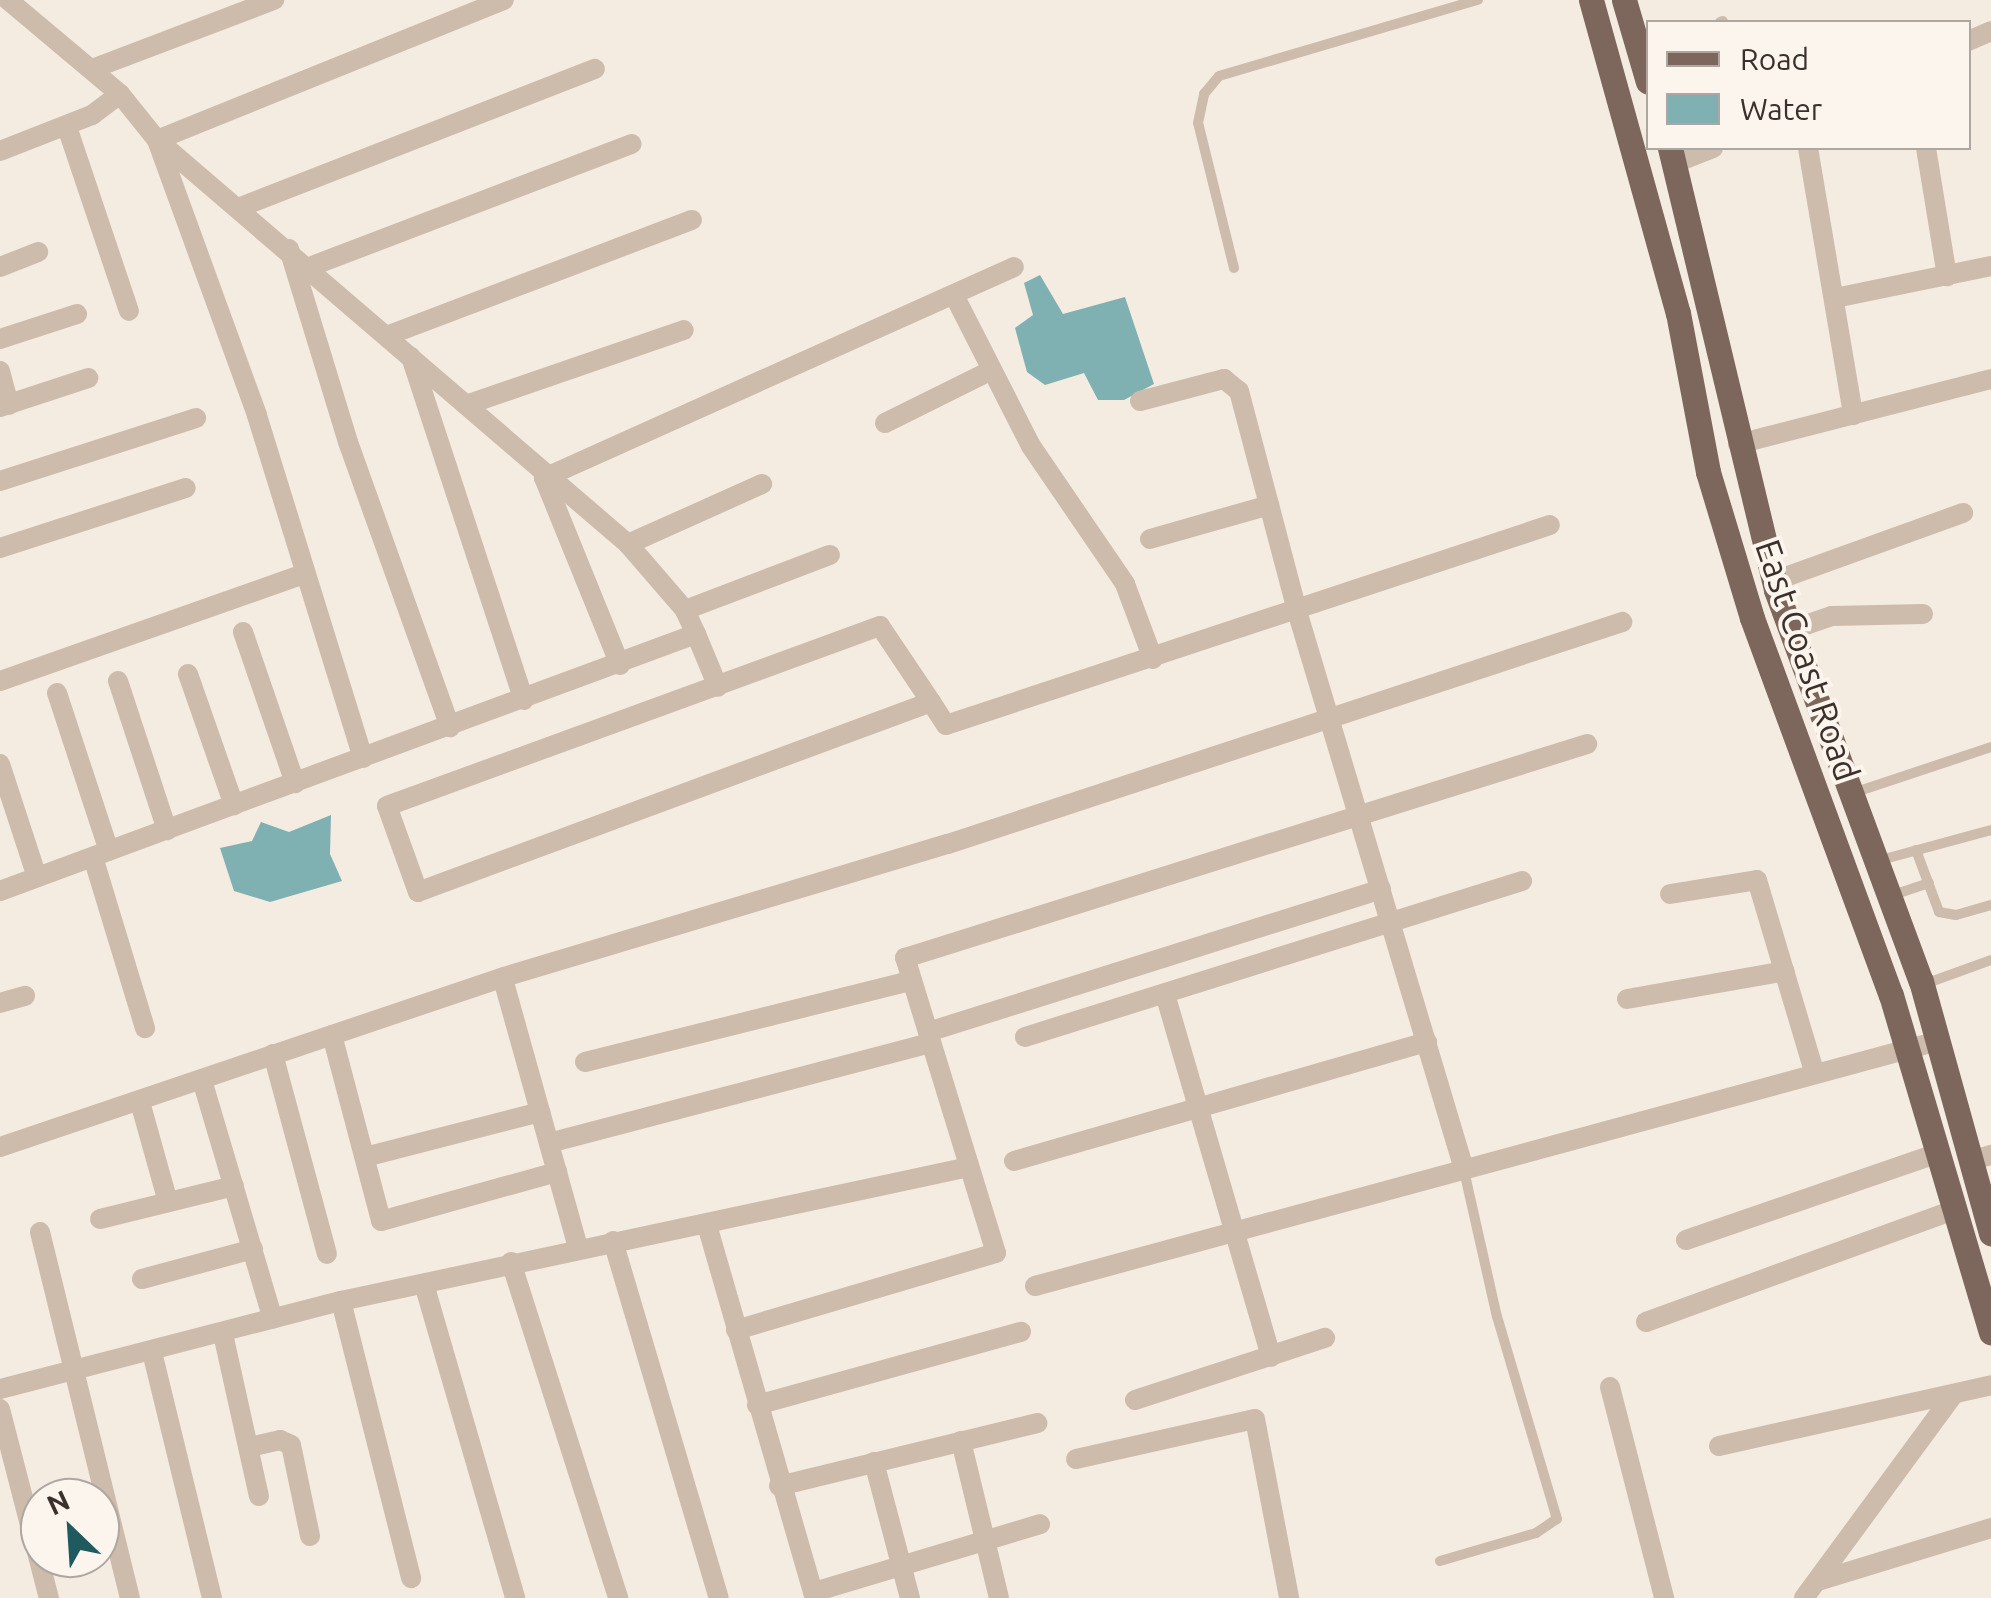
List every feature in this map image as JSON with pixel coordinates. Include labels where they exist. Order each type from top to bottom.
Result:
[{"type":"main road","name":"East Coast Road","points":[[1590,0],[1678,312],[1708,472],[1746,600],[1892,996],[1991,1334]]},
{"type":"main road","points":[[1624,0],[1641,32],[1646,68]]},
{"type":"main road","name":"East Coast Road","points":[[1672,155],[1738,444],[1774,581],[1981,1158],[1991,1233]]},
{"type":"main road","points":[[1892,996],[1921,985]]},
{"type":"street","points":[[10,0],[120,94],[157,140],[312,266],[469,404],[544,478],[628,544],[685,610],[718,687]]},
{"type":"street","points":[[92,70],[274,0]]},
{"type":"street","points":[[157,140],[504,0]]},
{"type":"street","points":[[238,208],[595,69]]},
{"type":"street","points":[[0,151],[67,126],[120,94]]},
{"type":"street","points":[[67,126],[129,310]]},
{"type":"street","points":[[157,140],[257,415],[363,758]]},
{"type":"street","points":[[312,266],[632,144]]},
{"type":"street","points":[[1672,155],[1701,150]]},
{"type":"street","points":[[1808,150],[1853,415]]},
{"type":"street","points":[[1926,150],[1948,276]]},
{"type":"street","points":[[388,335],[692,220]]},
{"type":"street","points":[[288,247],[343,428],[450,726]]},
{"type":"street","points":[[0,267],[38,252]]},
{"type":"street","points":[[1835,298],[1991,266]]},
{"type":"street","points":[[544,478],[1014,267]]},
{"type":"street","points":[[954,295],[1032,446],[1125,584],[1154,659]]},
{"type":"street","points":[[0,339],[77,314]]},
{"type":"street","points":[[469,404],[684,330]]},
{"type":"street","points":[[410,355],[524,700]]},
{"type":"street","points":[[0,370],[4,406],[88,378]]},
{"type":"street","points":[[885,423],[992,370]]},
{"type":"street","points":[[1140,401],[1232,380],[1464,1170]]},
{"type":"street","points":[[1738,444],[1991,380]]},
{"type":"street","points":[[0,481],[196,418]]},
{"type":"street","points":[[544,478],[620,665]]},
{"type":"street","points":[[628,544],[762,484]]},
{"type":"street","points":[[0,548],[186,488]]},
{"type":"street","points":[[1150,539],[1269,504]]},
{"type":"street","points":[[1774,581],[1963,513]]},
{"type":"street","points":[[931,702],[418,892],[387,806],[880,626],[931,702],[946,725],[1550,525]]},
{"type":"street","points":[[685,610],[830,555]]},
{"type":"street","points":[[0,681],[304,574]]},
{"type":"street","points":[[1791,630],[1832,616],[1923,614]]},
{"type":"street","points":[[0,1147],[503,979],[948,844],[1332,714],[1622,622]]},
{"type":"street","points":[[243,632],[295,783]]},
{"type":"street","points":[[0,890],[696,634]]},
{"type":"street","points":[[188,674],[234,805]]},
{"type":"street","points":[[118,682],[167,830]]},
{"type":"street","points":[[57,693],[145,1028]]},
{"type":"street","points":[[736,1330],[996,1253],[905,958],[1587,744]]},
{"type":"street","points":[[0,764],[37,877]]},
{"type":"street","points":[[1670,894],[1757,880],[1816,1074]]},
{"type":"street","points":[[1026,1037],[1522,881]]},
{"type":"street","points":[[549,1144],[929,1038],[1381,889]]},
{"type":"street","points":[[1627,999],[1784,971]]},
{"type":"street","points":[[503,979],[578,1248]]},
{"type":"street","points":[[584,1062],[911,981]]},
{"type":"street","points":[[1165,994],[1238,1231],[1271,1357]]},
{"type":"street","points":[[0,1003],[25,996]]},
{"type":"street","points":[[332,1035],[381,1221],[557,1172]]},
{"type":"street","points":[[1036,1286],[1938,1041]]},
{"type":"street","points":[[1014,1161],[1427,1042]]},
{"type":"street","points":[[273,1054],[328,1254]]},
{"type":"street","points":[[202,1080],[273,1320]]},
{"type":"street","points":[[140,1102],[168,1202]]},
{"type":"street","points":[[365,1157],[540,1112]]},
{"type":"street","points":[[1686,1240],[1938,1153]]},
{"type":"street","points":[[0,1389],[341,1301],[511,1262],[969,1167]]},
{"type":"street","points":[[100,1219],[234,1186]]},
{"type":"street","points":[[1646,1322],[1954,1210]]},
{"type":"street","points":[[706,1224],[815,1595],[902,1564],[1040,1524]]},
{"type":"street","points":[[40,1232],[130,1598]]},
{"type":"street","points":[[613,1241],[719,1598]]},
{"type":"street","points":[[142,1279],[253,1249]]},
{"type":"street","points":[[511,1262],[618,1598]]},
{"type":"street","points":[[424,1284],[515,1598]]},
{"type":"street","points":[[341,1301],[411,1578]]},
{"type":"street","points":[[757,1406],[1021,1332]]},
{"type":"street","points":[[222,1334],[259,1496]]},
{"type":"street","points":[[1135,1400],[1326,1338]]},
{"type":"street","points":[[152,1352],[212,1598]]},
{"type":"street","points":[[1719,1446],[1991,1385]]},
{"type":"street","points":[[1610,1387],[1664,1598]]},
{"type":"street","points":[[1804,1598],[1954,1394]]},
{"type":"street","points":[[0,1409],[48,1598]]},
{"type":"street","points":[[1076,1460],[1256,1419],[1290,1598]]},
{"type":"street","points":[[780,1486],[1037,1424]]},
{"type":"street","points":[[250,1447],[280,1440],[291,1445],[310,1536]]},
{"type":"street","points":[[962,1440],[1000,1598]]},
{"type":"street","points":[[874,1462],[910,1598]]},
{"type":"street","points":[[1818,1581],[1991,1528]]},
{"type":"lane","points":[[1234,268],[1198,123],[1204,94],[1219,76],[1478,0]]},
{"type":"lane","points":[[1852,794],[1991,747]]},
{"type":"lane","points":[[1876,862],[1991,830]]},
{"type":"lane","points":[[1916,850],[1946,916],[1991,905]]},
{"type":"lane","points":[[1890,896],[1928,882]]},
{"type":"lane","points":[[1921,985],[1991,960]]},
{"type":"lane","points":[[1440,1561],[1536,1533],[1557,1520],[1497,1317],[1464,1170]]},
{"type":"water","points":[[1040,275],[1063,314],[1125,297],[1154,384],[1124,400],[1098,400],[1084,373],[1045,385],[1027,372],[1015,328],[1033,315],[1024,283]]},
{"type":"water","points":[[331,815],[330,854],[342,881],[270,902],[234,891],[220,848],[252,841],[261,822],[289,832]]}]
